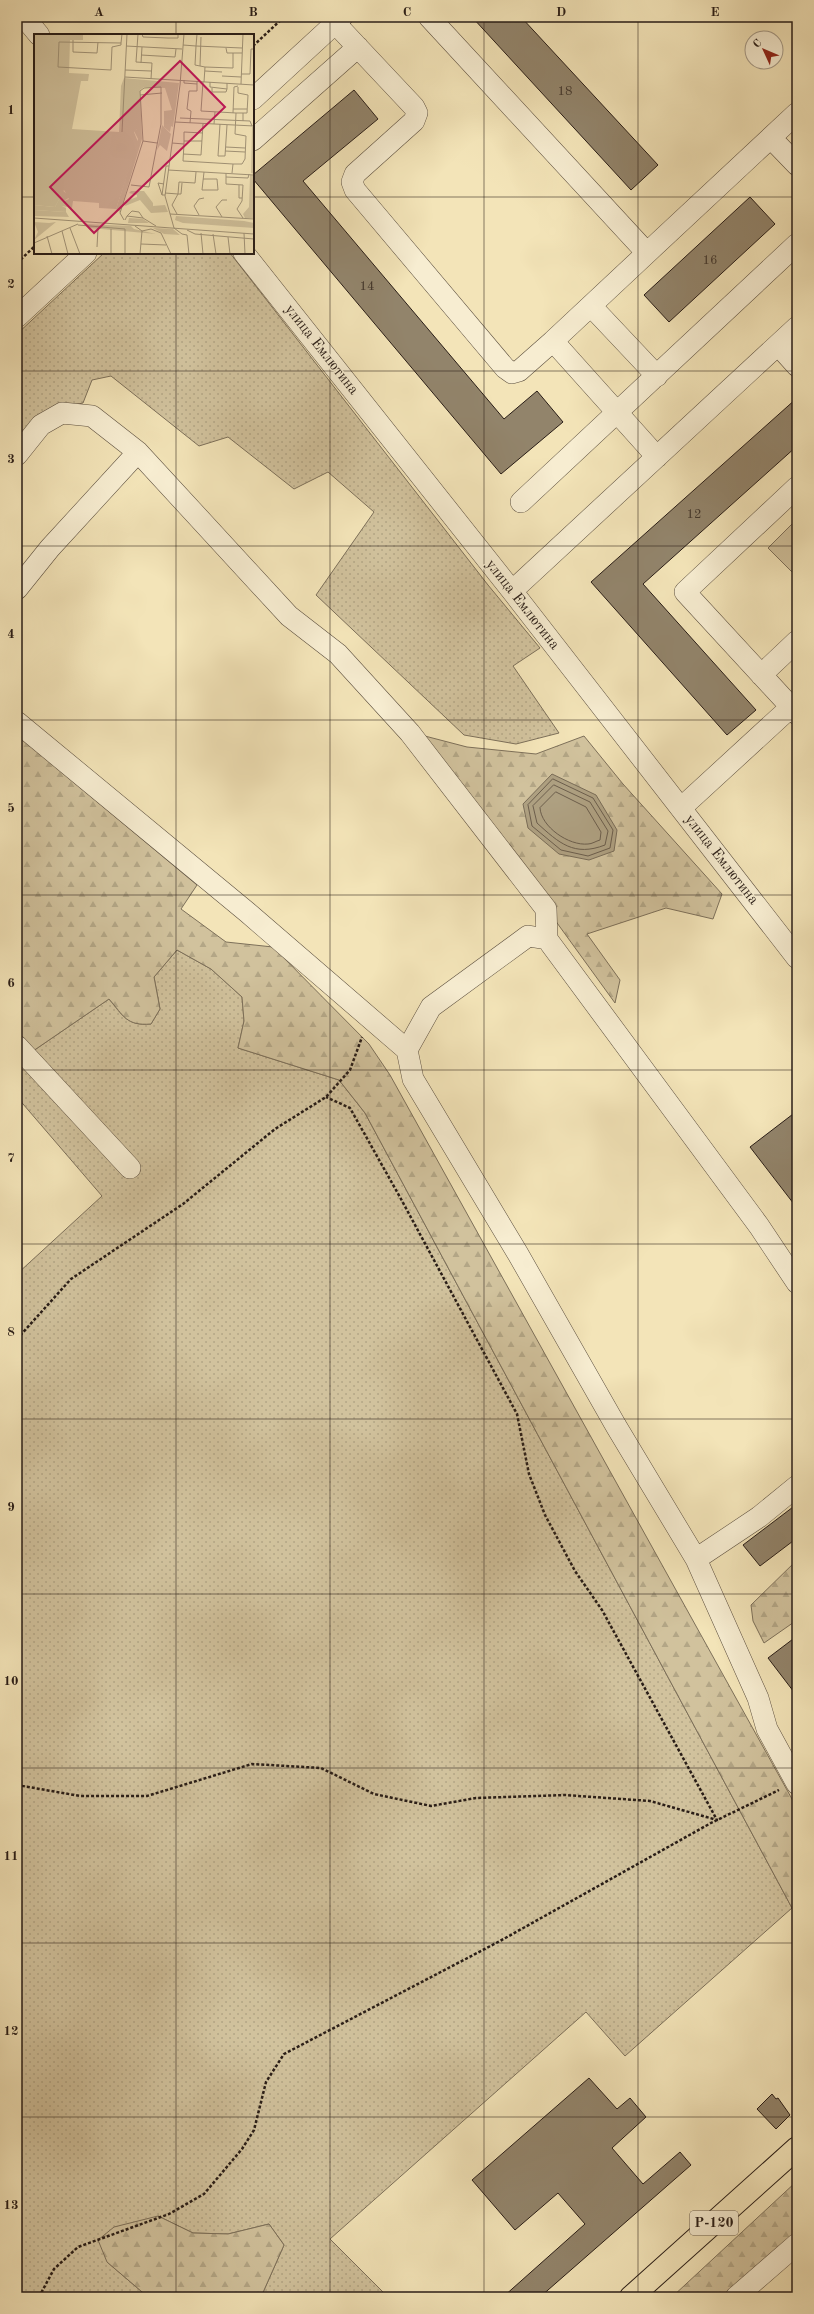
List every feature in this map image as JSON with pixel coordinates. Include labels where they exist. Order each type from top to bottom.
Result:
[{"type":"highway","name":"Р-120","points":[[631,2297],[797,2148]]},
{"type":"street","points":[[24,17],[38,34]]},
{"type":"street","points":[[429,17],[647,253]]},
{"type":"street","points":[[254,97],[338,20],[358,47],[414,107],[417,113],[414,121],[355,174],[352,182],[355,190],[512,373],[519,371],[553,341],[797,113]]},
{"type":"street","points":[[254,139],[358,47]]},
{"type":"street","points":[[771,138],[797,165]]},
{"type":"street","points":[[521,502],[618,413],[797,244]]},
{"type":"street","points":[[17,317],[85,254]]},
{"type":"street","name":"улица Емлютина","points":[[245,254],[512,591],[797,958]]},
{"type":"street","points":[[591,306],[657,376]]},
{"type":"street","points":[[512,591],[797,327]]},
{"type":"street","points":[[553,341],[658,457]]},
{"type":"street","points":[[778,345],[797,366]]},
{"type":"street","points":[[17,455],[41,425],[62,413],[92,416],[138,452],[289,616],[338,654],[410,733],[546,909],[547,938],[759,1226],[797,1283]]},
{"type":"street","points":[[17,590],[50,548],[138,452]]},
{"type":"street","points":[[681,808],[794,711],[685,592],[797,487]]},
{"type":"street","points":[[761,675],[797,641]]},
{"type":"street","points":[[17,722],[247,912],[407,1050],[413,1079],[514,1247],[616,1426],[696,1559],[758,1698],[768,1729],[796,1782]]},
{"type":"street","points":[[407,1050],[431,1007],[528,936],[547,938]]},
{"type":"street","points":[[17,1046],[130,1168]]},
{"type":"street","points":[[696,1559],[759,1517],[797,1486]]},
{"type":"street","points":[[736,2297],[797,2244]]},
{"type":"path","points":[[254,45],[284,17]]},
{"type":"path","points":[[17,263],[34,247]]},
{"type":"path","points":[[17,1339],[71,1279],[183,1204],[275,1129],[326,1097],[350,1070],[369,1018]]},
{"type":"path","points":[[326,1097],[350,1108],[401,1199],[517,1414],[529,1474],[545,1515],[575,1571],[602,1610],[717,1820]]},
{"type":"path","points":[[17,1785],[80,1796],[147,1796],[252,1764],[321,1768],[374,1794],[430,1806],[476,1798],[565,1795],[650,1801],[717,1820]]},
{"type":"path","points":[[39,2297],[54,2269],[78,2247],[169,2214],[204,2194],[242,2149],[254,2130],[266,2082],[284,2054],[500,1941],[717,1820],[796,1782]]},
{"type":"green space","points":[[103,254],[231,254],[488,585],[540,648],[513,666],[559,733],[516,744],[464,735],[316,595],[374,512],[328,472],[294,489],[228,437],[199,446],[111,376],[92,380],[83,403],[55,409],[17,439],[17,334]]},
{"type":"green space","points":[[793,523],[797,527],[797,577],[768,548]]},
{"type":"green space","points":[[17,735],[197,885],[181,909],[226,942],[273,947],[369,1044],[390,1075],[797,1808],[797,1910],[792,1908],[365,1113],[339,1080],[238,1048],[244,1021],[242,997],[211,969],[177,950],[154,977],[160,1009],[151,1024],[136,1023],[126,1019],[109,999],[17,1062]]},
{"type":"green space","points":[[421,735],[467,747],[536,754],[584,736],[623,784],[722,894],[713,919],[666,908],[587,934],[620,980],[615,1003]]},
{"type":"green space","points":[[177,950],[211,969],[242,997],[244,1021],[238,1048],[339,1080],[365,1113],[792,1908],[625,2056],[586,2012],[330,2239],[388,2297],[261,2297],[284,2245],[269,2224],[228,2234],[193,2233],[158,2216],[107,2262],[148,2297],[17,2297],[17,1274],[102,1196],[17,1097],[17,1062],[109,999],[126,1019],[136,1023],[151,1024],[160,1009],[154,977]]},
{"type":"green space","points":[[797,1560],[797,1620],[764,1643],[753,1621],[751,1605]]},
{"type":"green space","points":[[797,2181],[797,2252],[745,2297],[672,2297]]},
{"type":"green space","points":[[158,2216],[193,2233],[228,2234],[269,2224],[284,2245],[261,2297],[148,2297],[107,2262],[98,2240],[114,2227]]},
{"type":"water","points":[[552,774],[596,795],[617,830],[614,851],[589,860],[559,854],[528,828],[523,804]]},
{"type":"building","points":[[472,17],[521,17],[658,165],[631,190]]},
{"type":"building","points":[[354,90],[378,119],[303,181],[504,419],[537,391],[563,422],[501,474],[254,180],[254,174]]},
{"type":"building","points":[[750,197],[775,224],[669,322],[644,295]]},
{"type":"building","points":[[797,398],[797,446],[643,584],[756,710],[727,735],[591,582]]},
{"type":"building","points":[[797,1111],[797,1208],[750,1147]]},
{"type":"building","points":[[797,1504],[797,1538],[760,1566],[743,1545]]},
{"type":"building","points":[[797,1636],[797,1696],[768,1658]]},
{"type":"building","points":[[589,2078],[617,2109],[630,2098],[646,2117],[612,2148],[643,2184],[680,2152],[691,2165],[540,2297],[503,2297],[585,2224],[558,2193],[515,2230],[472,2180]]},
{"type":"building","points":[[772,2094],[776,2099],[778,2098],[790,2115],[776,2129],[757,2109]]}]
